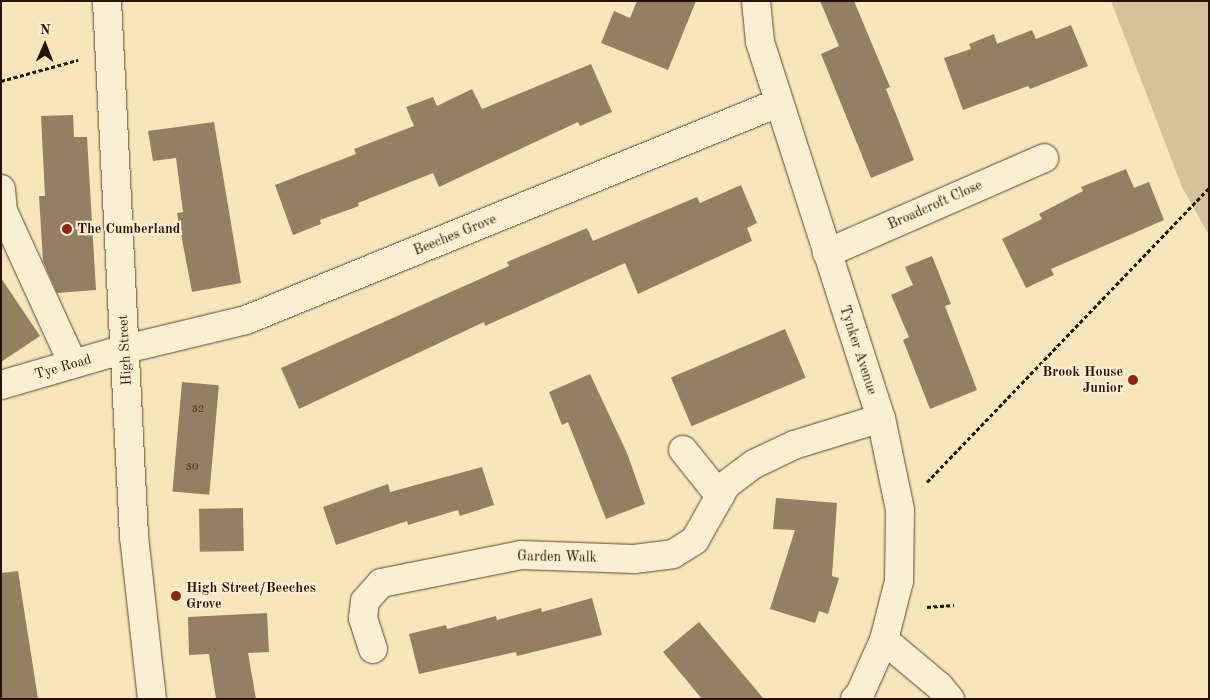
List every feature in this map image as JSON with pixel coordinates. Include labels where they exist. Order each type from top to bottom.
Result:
[{"type":"street","name":"High Street","points":[[107,1],[134,536],[149,698]]},
{"type":"street","name":"Tynker Avenue","points":[[756,1],[760,42],[880,418],[900,510],[899,581],[884,640],[860,694],[855,699]]},
{"type":"street","name":"Beeches Grove","points":[[125,349],[246,320],[778,103]]},
{"type":"street","name":"Broadcroft Close","points":[[827,253],[1044,158]]},
{"type":"street","points":[[1,189],[3,211],[72,364]]},
{"type":"street","name":"Tye Road","points":[[1,385],[125,349]]},
{"type":"street","name":"Garden Walk","points":[[373,649],[363,618],[366,601],[381,583],[521,555],[634,559],[674,554],[695,540],[726,485],[754,464],[794,445],[880,418]]},
{"type":"street","points":[[683,450],[720,496]]},
{"type":"street","points":[[884,640],[939,686],[950,699]]},
{"type":"path","points":[[1,81],[109,50]]},
{"type":"path","points":[[900,510],[1209,188]]},
{"type":"shaded area","points":[[1111,1],[1209,1],[1209,235],[1182,187]]},
{"type":"building","points":[[637,1],[696,1],[668,70],[601,43],[614,11],[630,18]]},
{"type":"building","points":[[820,1],[854,1],[890,87],[886,89],[914,160],[871,178],[821,54],[839,46]]},
{"type":"building","points":[[1071,25],[1088,66],[1030,89],[1028,86],[963,110],[944,58],[971,49],[969,44],[994,34],[997,44],[1032,30],[1036,39]]},
{"type":"building","points":[[591,64],[612,112],[580,126],[578,122],[439,187],[433,173],[358,203],[359,206],[320,220],[321,224],[293,235],[275,185],[356,154],[354,149],[414,126],[406,107],[433,97],[437,106],[472,89],[482,109]]},
{"type":"building","name":"The Cumberland","points":[[73,115],[74,137],[87,137],[96,290],[57,293],[43,261],[39,196],[45,196],[41,116]]},
{"type":"building","points":[[214,122],[241,283],[192,292],[177,213],[183,212],[176,158],[153,161],[148,131]]},
{"type":"building","points":[[1126,169],[1134,188],[1149,182],[1164,220],[1051,269],[1054,275],[1026,288],[1002,239],[1042,219],[1039,214],[1083,191],[1081,187]]},
{"type":"building","points":[[741,185],[757,223],[747,228],[752,241],[638,294],[625,263],[485,326],[484,322],[299,409],[281,368],[509,266],[507,262],[587,228],[593,241],[697,197],[700,203]]},
{"type":"building","points":[[932,256],[951,304],[945,306],[977,390],[930,409],[903,340],[909,337],[891,295],[913,285],[905,267]]},
{"type":"building","points":[[1,278],[40,336],[1,362]]},
{"type":"building","points":[[785,329],[806,378],[692,426],[671,377]]},
{"type":"building","points":[[590,374],[627,453],[645,504],[606,519],[568,422],[562,425],[549,392]]},
{"type":"building","points":[[182,382],[219,385],[209,495],[172,492]]},
{"type":"building","points":[[482,467],[494,505],[460,516],[458,510],[408,525],[407,521],[336,545],[323,507],[388,484],[390,492]]},
{"type":"building","points":[[776,498],[837,503],[832,576],[839,578],[828,614],[819,611],[815,623],[770,609],[795,530],[773,529]]},
{"type":"building","points":[[243,508],[244,551],[200,552],[199,509]]},
{"type":"building","points":[[18,571],[38,699],[1,699],[1,573]]},
{"type":"building","points":[[592,598],[602,635],[517,656],[516,652],[419,674],[409,634],[446,625],[447,629],[496,616],[497,620],[541,608],[542,612]]},
{"type":"building","points":[[267,613],[269,652],[248,653],[256,699],[216,699],[209,654],[189,655],[188,617]]},
{"type":"building","points":[[699,622],[764,699],[702,699],[663,652]]},
{"type":"place","name":"The Cumberland","points":[[67,229]]},
{"type":"place","name":"Brook House Junior","points":[[1133,380]]},
{"type":"place","name":"High Street/Beeches Grove","points":[[176,596]]}]
